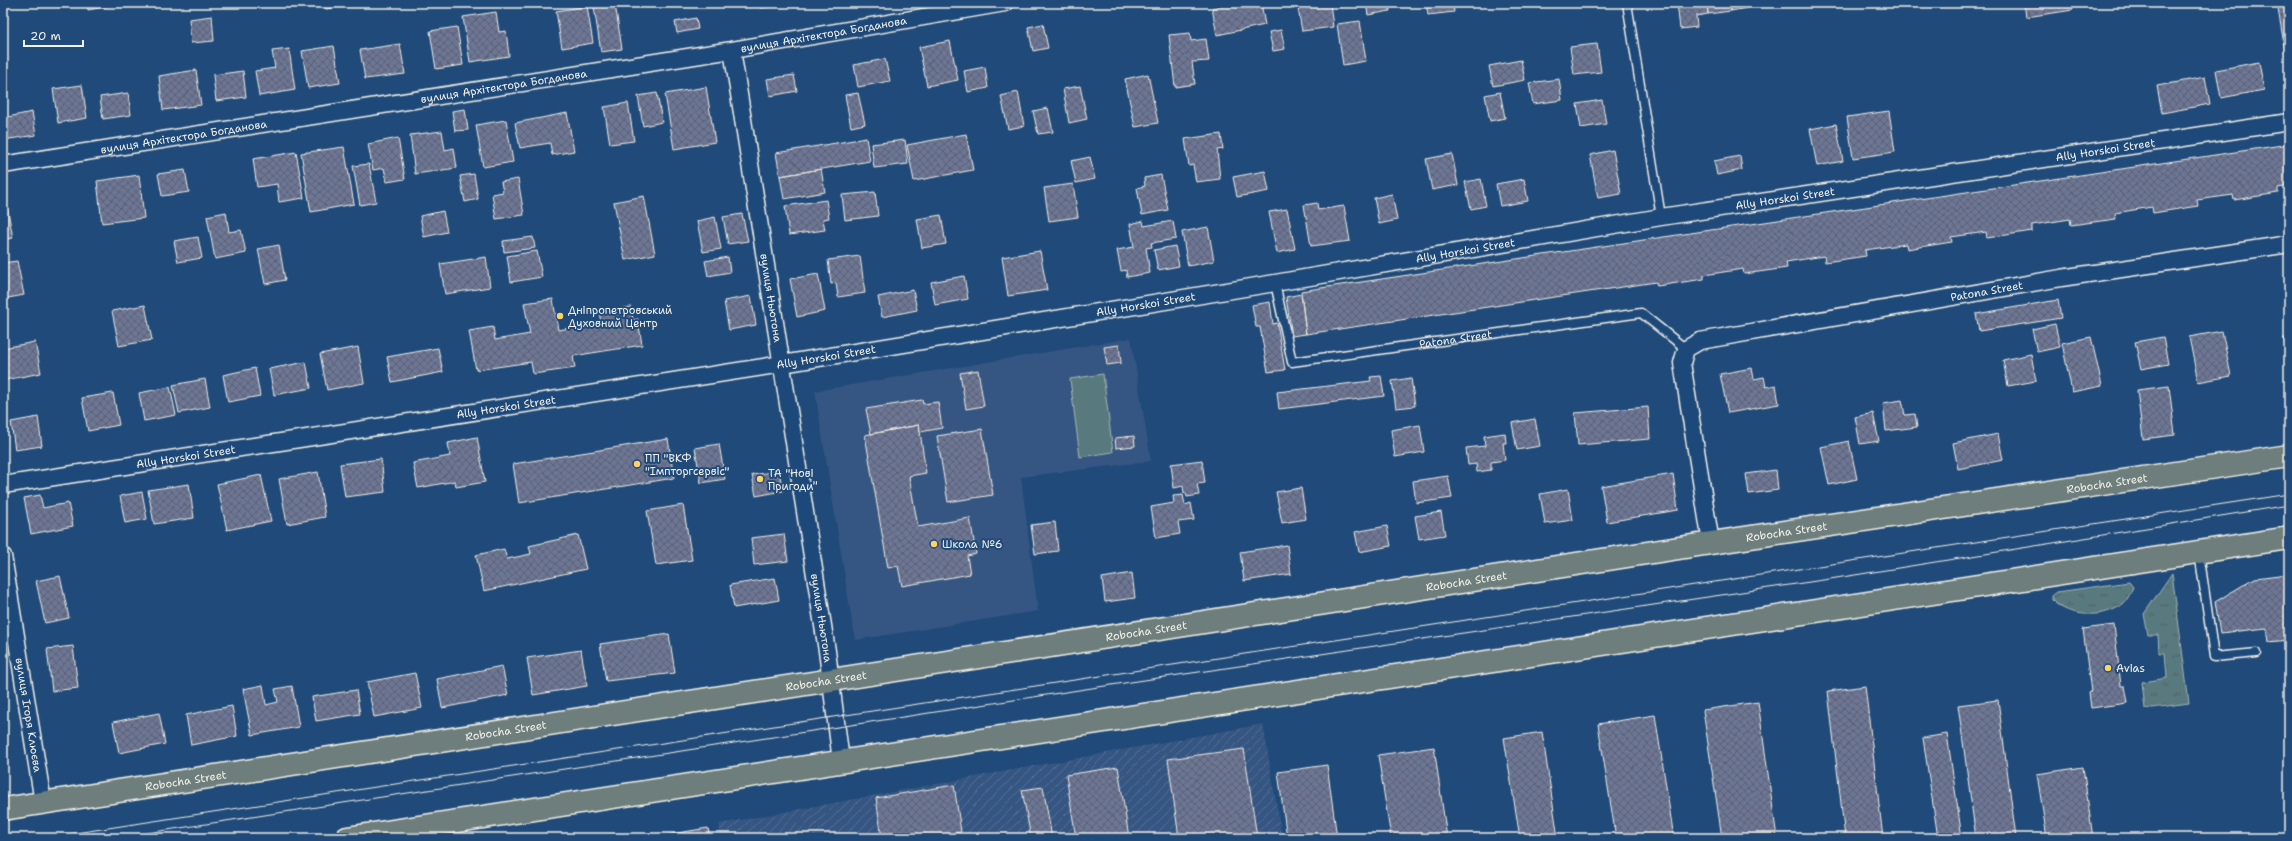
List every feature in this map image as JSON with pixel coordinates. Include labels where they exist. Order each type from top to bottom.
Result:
[{"type":"main road","name":"Robocha Street","points":[[3,809],[1711,543],[2289,456]]},
{"type":"main road","points":[[347,838],[2289,538]]},
{"type":"street","name":"вулиця Архітектора Богданова","points":[[3,165],[732,50],[1005,3]]},
{"type":"street","name":"вулиця Ньютона","points":[[732,50],[831,681],[841,761]]},
{"type":"street","name":"Ally Horskoi Street","points":[[3,485],[781,364],[1275,283],[1661,217],[2289,122]]},
{"type":"street","name":"Patona Street","points":[[1686,349],[1700,341],[2061,278],[2289,244]]},
{"type":"street","points":[[1686,349],[1682,363],[1711,543]]},
{"type":"street","name":"вулиця Ігоря Клюєва","points":[[3,556],[43,802]]},
{"type":"lane","points":[[1627,3],[1661,217]]},
{"type":"lane","name":"Patona Street","points":[[1275,283],[1292,362],[1641,313],[1686,349]]},
{"type":"lane","points":[[2199,551],[2214,657],[2257,653]]},
{"type":"shaded area","name":"Школа №6","points":[[1131,338],[1151,461],[1021,477],[1038,611],[855,640],[815,391]]},
{"type":"shaded area","points":[[1263,724],[1282,838],[721,838],[719,824]]},
{"type":"green space","points":[[1103,374],[1113,452],[1080,457],[1070,379]]},
{"type":"green space","points":[[2172,573],[2189,703],[2145,709],[2142,682],[2167,678],[2165,653],[2159,653],[2158,635],[2148,635],[2144,614]]},
{"type":"green space","points":[[2129,582],[2133,587],[2127,600],[2116,608],[2107,612],[2098,614],[2077,613],[2059,606],[2052,600],[2052,596],[2057,592]]},
{"type":"building","points":[[87,3],[109,3],[109,6],[88,10]]},
{"type":"building","points":[[326,3],[345,3],[346,6],[326,9]]},
{"type":"building","points":[[759,3],[789,3],[790,4],[760,8]]},
{"type":"building","points":[[1236,3],[1261,3],[1265,25],[1217,35],[1212,8]]},
{"type":"building","points":[[1297,3],[1330,3],[1333,27],[1302,31]]},
{"type":"building","points":[[1366,3],[1389,3],[1390,11],[1368,15]]},
{"type":"building","points":[[1426,3],[1453,3],[1454,12],[1428,15]]},
{"type":"building","points":[[1677,3],[1707,3],[1708,14],[1696,16],[1697,27],[1680,29]]},
{"type":"building","points":[[1707,3],[1730,3],[1731,11],[1708,14]]},
{"type":"building","points":[[1730,3],[1747,3],[1747,8],[1731,11]]},
{"type":"building","points":[[2024,3],[2072,3],[2073,10],[2026,17]]},
{"type":"building","points":[[2277,3],[2289,3],[2289,74]]},
{"type":"building","points":[[615,4],[622,49],[601,52],[594,7]]},
{"type":"building","points":[[587,6],[593,43],[562,48],[556,11]]},
{"type":"building","points":[[496,12],[499,32],[506,31],[509,56],[470,62],[463,17]]},
{"type":"building","points":[[212,16],[214,41],[191,43],[189,19]]},
{"type":"building","points":[[696,18],[698,29],[677,33],[675,22]]},
{"type":"building","points":[[1360,21],[1366,61],[1343,65],[1337,24]]},
{"type":"building","points":[[1043,24],[1048,48],[1033,51],[1028,27]]},
{"type":"building","points":[[457,27],[463,65],[436,69],[430,31]]},
{"type":"building","points":[[1281,30],[1285,49],[1273,51],[1269,32]]},
{"type":"building","points":[[1190,33],[1191,41],[1206,39],[1209,61],[1192,62],[1195,84],[1175,87],[1169,35]]},
{"type":"building","points":[[950,41],[958,80],[927,86],[919,47]]},
{"type":"building","points":[[400,44],[405,74],[365,79],[360,50]]},
{"type":"building","points":[[1597,44],[1601,72],[1574,75],[1570,47]]},
{"type":"building","points":[[334,46],[340,83],[308,88],[302,51]]},
{"type":"building","points":[[289,49],[295,90],[259,96],[255,71],[275,68],[272,51]]},
{"type":"building","points":[[885,59],[890,81],[858,87],[854,65]]},
{"type":"building","points":[[1521,60],[1525,80],[1493,86],[1489,66]]},
{"type":"building","points":[[2259,62],[2264,90],[2221,98],[2216,70]]},
{"type":"building","points":[[985,67],[988,88],[968,92],[964,71]]},
{"type":"building","points":[[196,70],[201,105],[163,110],[159,76]]},
{"type":"building","points":[[243,71],[246,97],[216,101],[213,75]]},
{"type":"building","points":[[1148,74],[1158,123],[1135,127],[1125,79]]},
{"type":"building","points":[[794,75],[797,91],[770,96],[767,79]]},
{"type":"building","points":[[2205,77],[2210,104],[2162,113],[2157,86]]},
{"type":"building","points":[[1559,79],[1562,100],[1533,104],[1529,83]]},
{"type":"building","points":[[82,85],[87,118],[58,123],[53,89]]},
{"type":"building","points":[[1080,86],[1087,119],[1069,123],[1063,89]]},
{"type":"building","points":[[706,87],[715,142],[674,149],[665,94]]},
{"type":"building","points":[[1018,92],[1024,126],[1008,129],[1001,96]]},
{"type":"building","points":[[1500,92],[1505,118],[1490,121],[1485,95]]},
{"type":"building","points":[[128,93],[131,115],[103,119],[100,97]]},
{"type":"building","points":[[657,93],[662,122],[643,126],[638,96]]},
{"type":"building","points":[[858,93],[865,124],[851,127],[845,95]]},
{"type":"building","points":[[1602,100],[1606,124],[1581,128],[1577,104]]},
{"type":"building","points":[[628,103],[634,141],[610,144],[604,107]]},
{"type":"building","points":[[1048,108],[1053,132],[1038,134],[1033,111]]},
{"type":"building","points":[[465,109],[468,130],[455,131],[452,111]]},
{"type":"building","points":[[1889,111],[1895,152],[1853,158],[1847,117]]},
{"type":"building","points":[[32,112],[36,135],[3,140],[3,118]]},
{"type":"building","points":[[567,113],[574,151],[552,155],[550,143],[520,148],[515,123]]},
{"type":"building","points":[[506,120],[513,162],[483,167],[476,125]]},
{"type":"building","points":[[1836,124],[1843,161],[1817,166],[1810,129]]},
{"type":"building","points":[[442,131],[445,150],[454,148],[457,168],[415,174],[410,135]]},
{"type":"building","points":[[966,134],[973,170],[914,181],[907,145]]},
{"type":"building","points":[[1221,134],[1223,149],[1217,150],[1220,179],[1196,182],[1193,165],[1189,166],[1185,139]]},
{"type":"building","points":[[398,138],[405,179],[387,182],[384,168],[373,170],[368,144]]},
{"type":"building","points":[[866,138],[870,161],[780,176],[776,153]]},
{"type":"building","points":[[905,140],[908,164],[874,168],[871,144]]},
{"type":"building","points":[[2289,144],[2289,186],[2278,188],[2278,193],[2234,200],[2233,195],[2197,200],[2198,206],[2153,213],[2152,207],[2115,213],[2116,219],[2071,225],[2070,219],[2032,225],[2032,231],[1987,238],[1986,232],[1951,237],[1952,242],[1907,249],[1906,244],[1865,250],[1866,256],[1825,262],[1824,256],[1786,262],[1787,268],[1744,274],[1743,269],[1704,275],[1704,279],[1657,286],[1656,282],[1306,334],[1301,291]]},
{"type":"building","points":[[344,147],[354,204],[311,212],[301,153]]},
{"type":"building","points":[[1613,150],[1621,194],[1598,198],[1590,155]]},
{"type":"building","points":[[296,152],[304,198],[279,202],[277,184],[257,187],[253,159]]},
{"type":"building","points":[[1452,154],[1458,185],[1432,190],[1426,159]]},
{"type":"building","points":[[1740,156],[1742,170],[1717,175],[1714,161]]},
{"type":"building","points":[[1090,157],[1095,179],[1076,183],[1071,161]]},
{"type":"building","points":[[369,164],[376,202],[360,205],[353,166]]},
{"type":"building","points":[[821,169],[825,192],[784,199],[780,176]]},
{"type":"building","points":[[185,170],[189,192],[162,196],[158,174]]},
{"type":"building","points":[[1265,171],[1269,191],[1237,197],[1233,177]]},
{"type":"building","points":[[474,174],[478,199],[465,202],[460,176]]},
{"type":"building","points":[[139,175],[144,218],[102,223],[97,181]]},
{"type":"building","points":[[1161,175],[1168,210],[1142,215],[1137,188],[1145,186],[1144,178]]},
{"type":"building","points":[[518,179],[524,215],[496,219],[492,194],[503,192],[501,182]]},
{"type":"building","points":[[1481,179],[1486,206],[1471,209],[1465,182]]},
{"type":"building","points":[[1524,179],[1528,201],[1500,206],[1496,184]]},
{"type":"building","points":[[1073,184],[1078,217],[1049,221],[1044,188]]},
{"type":"building","points":[[875,192],[878,216],[845,220],[842,195]]},
{"type":"building","points":[[1392,194],[1397,220],[1379,224],[1374,198]]},
{"type":"building","points":[[5,196],[13,238],[3,240],[3,197]]},
{"type":"building","points":[[644,196],[655,254],[625,260],[614,202]]},
{"type":"building","points":[[826,200],[829,218],[823,219],[825,230],[789,235],[785,206]]},
{"type":"building","points":[[1317,203],[1318,210],[1344,206],[1350,241],[1311,246],[1304,205]]},
{"type":"building","points":[[1287,209],[1295,249],[1277,253],[1269,212]]},
{"type":"building","points":[[443,211],[447,232],[424,237],[420,216]]},
{"type":"building","points":[[226,212],[229,232],[241,230],[246,253],[215,259],[207,216]]},
{"type":"building","points":[[742,214],[748,241],[728,244],[723,217]]},
{"type":"building","points":[[941,215],[946,244],[922,248],[917,219]]},
{"type":"building","points":[[715,217],[721,249],[703,252],[697,221]]},
{"type":"building","points":[[1143,221],[1144,226],[1173,221],[1176,239],[1151,243],[1152,247],[1146,248],[1150,273],[1127,277],[1126,270],[1121,271],[1117,250],[1134,247],[1130,224]]},
{"type":"building","points":[[1208,227],[1214,261],[1188,266],[1182,232]]},
{"type":"building","points":[[198,237],[202,258],[178,262],[174,241]]},
{"type":"building","points":[[533,237],[535,248],[504,252],[503,241]]},
{"type":"building","points":[[279,245],[285,280],[265,284],[258,249]]},
{"type":"building","points":[[1175,246],[1179,266],[1158,270],[1154,250]]},
{"type":"building","points":[[537,251],[542,277],[511,282],[507,256]]},
{"type":"building","points":[[1040,251],[1047,290],[1008,296],[1002,257]]},
{"type":"building","points":[[860,256],[865,293],[838,297],[836,283],[831,284],[828,260]]},
{"type":"building","points":[[486,257],[490,287],[445,294],[440,264]]},
{"type":"building","points":[[728,257],[730,272],[708,276],[705,261]]},
{"type":"building","points":[[17,261],[24,295],[3,299],[3,263]]},
{"type":"building","points":[[818,274],[825,311],[797,317],[790,279]]},
{"type":"building","points":[[964,276],[968,299],[935,305],[931,282]]},
{"type":"building","points":[[913,290],[917,310],[882,317],[878,297]]},
{"type":"building","points":[[1301,294],[1306,334],[1292,336],[1286,297]]},
{"type":"building","points":[[751,296],[756,325],[729,330],[724,301]]},
{"type":"building","points":[[553,299],[558,330],[601,323],[599,312],[631,307],[633,320],[638,319],[642,345],[573,356],[575,368],[533,374],[531,362],[476,370],[469,331],[493,327],[495,340],[530,334],[524,303]]},
{"type":"building","points":[[2058,300],[2061,318],[1979,331],[1976,314]]},
{"type":"building","points":[[1270,302],[1273,324],[1277,323],[1285,370],[1268,372],[1260,327],[1256,327],[1252,305]]},
{"type":"building","points":[[145,305],[152,340],[119,346],[112,311]]},
{"type":"building","points":[[2055,324],[2060,347],[2037,352],[2032,329]]},
{"type":"building","points":[[2222,331],[2231,376],[2198,382],[2189,337]]},
{"type":"building","points":[[2091,337],[2102,386],[2072,392],[2062,343]]},
{"type":"building","points":[[2163,337],[2168,364],[2141,369],[2135,342]]},
{"type":"building","points":[[2289,337],[2289,366],[2284,338]]},
{"type":"building","points":[[35,342],[41,373],[5,380],[3,348]]},
{"type":"building","points":[[1119,345],[1121,363],[1107,365],[1104,347]]},
{"type":"building","points":[[358,347],[364,383],[327,390],[320,354]]},
{"type":"building","points":[[438,348],[443,372],[392,382],[387,357]]},
{"type":"building","points":[[2031,354],[2036,381],[2008,386],[2003,360]]},
{"type":"building","points":[[306,362],[311,388],[274,395],[269,369]]},
{"type":"building","points":[[255,368],[260,396],[228,402],[223,375]]},
{"type":"building","points":[[1752,368],[1754,379],[1764,377],[1766,387],[1776,385],[1779,404],[1728,413],[1720,374]]},
{"type":"building","points":[[978,370],[984,406],[966,409],[960,373]]},
{"type":"building","points":[[1381,376],[1384,396],[1279,409],[1277,392],[1371,381],[1370,377]]},
{"type":"building","points":[[1411,378],[1415,406],[1396,408],[1392,381]]},
{"type":"building","points":[[205,379],[210,407],[179,413],[173,385]]},
{"type":"building","points":[[2169,386],[2175,435],[2143,439],[2137,390]]},
{"type":"building","points":[[170,387],[176,415],[144,421],[139,393]]},
{"type":"building","points":[[113,393],[119,425],[88,431],[82,398]]},
{"type":"building","points":[[922,400],[923,404],[938,402],[942,428],[920,432],[919,425],[871,434],[866,409]]},
{"type":"building","points":[[1902,400],[1905,415],[1915,414],[1917,427],[1886,431],[1883,403]]},
{"type":"building","points":[[1648,407],[1650,439],[1578,445],[1575,413]]},
{"type":"building","points":[[1873,413],[1879,441],[1860,444],[1855,417]]},
{"type":"building","points":[[38,417],[42,446],[15,450],[11,422]]},
{"type":"building","points":[[1535,419],[1540,446],[1517,450],[1512,423]]},
{"type":"building","points":[[919,425],[926,473],[909,476],[918,527],[970,518],[976,554],[967,556],[970,574],[902,586],[898,566],[888,568],[865,435]]},
{"type":"building","points":[[1420,425],[1424,452],[1395,457],[1391,430]]},
{"type":"building","points":[[982,429],[993,495],[948,502],[937,436]]},
{"type":"building","points":[[1505,433],[1506,443],[1503,443],[1505,460],[1491,462],[1491,470],[1477,472],[1476,464],[1468,465],[1466,448],[1485,446],[1484,436]]},
{"type":"building","points":[[1998,434],[2003,460],[1958,469],[1953,443]]},
{"type":"building","points":[[1134,436],[1135,446],[1116,448],[1115,438]]},
{"type":"building","points":[[477,437],[485,482],[456,487],[455,481],[418,488],[413,463],[450,456],[448,443]]},
{"type":"building","points":[[668,439],[674,478],[519,503],[513,464]]},
{"type":"building","points":[[1849,441],[1857,479],[1829,485],[1821,447]]},
{"type":"building","points":[[719,444],[725,479],[701,483],[695,448]]},
{"type":"building","points":[[381,459],[385,492],[345,497],[340,464]]},
{"type":"building","points":[[1202,460],[1205,483],[1197,484],[1199,495],[1187,497],[1186,493],[1184,493],[1183,486],[1174,488],[1171,464]]},
{"type":"building","points":[[1776,470],[1778,490],[1749,494],[1746,474]]},
{"type":"building","points":[[779,471],[783,491],[756,496],[752,475]]},
{"type":"building","points":[[318,472],[325,517],[287,524],[279,479]]},
{"type":"building","points":[[1673,474],[1678,510],[1607,522],[1601,486]]},
{"type":"building","points":[[261,475],[271,521],[227,530],[217,484]]},
{"type":"building","points":[[1448,476],[1452,498],[1416,503],[1413,481]]},
{"type":"building","points":[[189,484],[194,518],[154,524],[148,490]]},
{"type":"building","points":[[1301,488],[1306,519],[1282,523],[1276,492]]},
{"type":"building","points":[[1568,489],[1573,520],[1545,524],[1540,494]]},
{"type":"building","points":[[142,492],[147,519],[125,523],[120,496]]},
{"type":"building","points":[[40,495],[43,508],[68,503],[73,526],[31,534],[24,498]]},
{"type":"building","points":[[1183,495],[1185,505],[1191,503],[1194,520],[1178,522],[1180,534],[1156,538],[1151,507],[1174,503],[1173,496]]},
{"type":"building","points":[[683,505],[692,560],[656,565],[647,511]]},
{"type":"building","points":[[1441,512],[1445,535],[1419,539],[1415,516]]},
{"type":"building","points":[[1055,522],[1058,551],[1035,554],[1031,525]]},
{"type":"building","points":[[1387,526],[1391,546],[1359,552],[1355,532]]},
{"type":"building","points":[[784,534],[788,561],[754,565],[751,538]]},
{"type":"building","points":[[578,535],[586,569],[484,591],[476,555],[504,549],[507,559],[531,554],[529,546]]},
{"type":"building","points":[[1287,545],[1291,574],[1244,581],[1240,552]]},
{"type":"building","points":[[1132,573],[1135,598],[1105,602],[1102,578]]},
{"type":"building","points":[[2287,574],[2289,593],[2289,640],[2269,642],[2267,628],[2220,633],[2215,602],[2255,578]]},
{"type":"building","points":[[60,576],[69,618],[45,623],[36,581]]},
{"type":"building","points":[[775,578],[779,600],[734,608],[730,585]]},
{"type":"building","points":[[2114,625],[2121,686],[2125,686],[2128,703],[2091,708],[2089,693],[2091,692],[2083,629]]},
{"type":"building","points":[[669,634],[675,673],[606,681],[600,644]]},
{"type":"building","points":[[73,646],[78,688],[52,691],[47,649]]},
{"type":"building","points":[[581,650],[587,686],[533,695],[527,658]]},
{"type":"building","points":[[502,666],[508,695],[442,708],[437,679]]},
{"type":"building","points":[[415,673],[422,708],[374,717],[367,682]]},
{"type":"building","points":[[263,685],[266,705],[278,702],[275,689],[292,686],[299,727],[252,735],[243,689]]},
{"type":"building","points":[[1865,686],[1883,838],[1845,838],[1828,691]]},
{"type":"building","points":[[356,690],[360,714],[316,721],[312,697]]},
{"type":"building","points":[[1998,700],[2016,838],[1976,838],[1958,705]]},
{"type":"building","points":[[1758,702],[1777,838],[1722,838],[1703,710]]},
{"type":"building","points":[[232,706],[237,736],[191,745],[186,715]]},
{"type":"building","points":[[159,713],[165,744],[119,753],[113,722]]},
{"type":"building","points":[[1655,715],[1674,838],[1616,838],[1598,724]]},
{"type":"building","points":[[1542,732],[1558,838],[1520,838],[1504,738]]},
{"type":"building","points":[[1947,734],[1962,838],[1938,838],[1923,738]]},
{"type":"building","points":[[1434,747],[1447,838],[1391,838],[1378,755]]},
{"type":"building","points":[[1244,749],[1257,838],[1179,838],[1168,759]]},
{"type":"building","points":[[1327,765],[1337,838],[1287,838],[1278,772]]},
{"type":"building","points":[[1118,767],[1129,838],[1076,838],[1066,775]]},
{"type":"building","points":[[2083,767],[2093,838],[2047,838],[2037,774]]},
{"type":"building","points":[[954,785],[961,832],[925,838],[882,838],[876,798]]},
{"type":"building","points":[[1043,787],[1052,838],[1031,838],[1022,790]]},
{"type":"building","points":[[708,828],[710,838],[647,838]]},
{"type":"tram line","points":[[43,838],[2289,494]]},
{"type":"tram line","points":[[115,838],[1131,682],[1830,579],[2289,505]]},
{"type":"place","name":"Дніпропетровський Духовний Центр","points":[[560,316]]},
{"type":"place","name":"ПП \"ВКФ \"Імпторгсервіс\"","points":[[637,464]]},
{"type":"place","name":"ТА \"Нові Пригоди\"","points":[[760,479]]},
{"type":"place","name":"Школа №6","points":[[934,544]]},
{"type":"place","name":"Avias","points":[[2108,668]]}]
